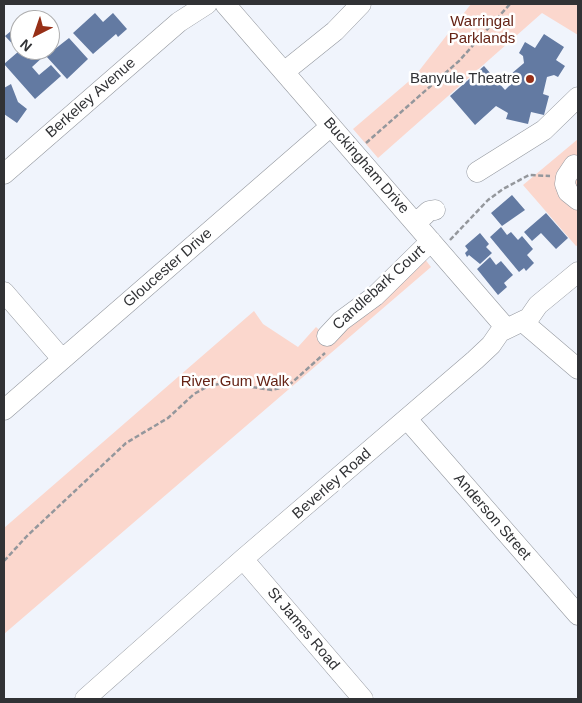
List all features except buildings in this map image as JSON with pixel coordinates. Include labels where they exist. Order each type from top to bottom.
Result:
[{"type":"street","name":"Berkeley Avenue","points":[[4,174],[179,22],[195,4]]},
{"type":"street","name":"Berkeley Avenue","points":[[179,22],[207,4]]},
{"type":"street","name":"Buckingham Drive","points":[[226,4],[416,223],[440,241],[515,325],[578,369]]},
{"type":"street","points":[[284,72],[335,31],[361,4]]},
{"type":"street","points":[[477,172],[544,130],[578,96]]},
{"type":"street","name":"Gloucester Drive","points":[[4,410],[331,126]]},
{"type":"street","points":[[570,171],[567,190],[578,200]]},
{"type":"street","points":[[416,223],[429,211],[435,210]]},
{"type":"street","name":"Candlebark Court","points":[[330,341],[341,321],[371,299],[440,241]]},
{"type":"street","name":"Beverley Road","points":[[92,697],[243,559],[475,360],[491,345],[500,332],[515,325],[578,272]]},
{"type":"street","points":[[4,292],[62,359]]},
{"type":"street","name":"Anderson Street","points":[[407,419],[578,615]]},
{"type":"street","name":"St James Road","points":[[243,559],[363,699]]},
{"type":"path","points":[[364,145],[459,62],[510,4]]},
{"type":"path","points":[[440,241],[488,200],[518,180],[529,175],[570,171]]},
{"type":"path","points":[[4,561],[27,536],[119,449],[168,418],[194,394],[208,386],[224,383],[272,390],[288,386],[330,341]]},
{"type":"green space","name":"Warringal Parklands","points":[[471,4],[578,4],[578,35],[542,13],[378,158],[353,129],[415,76]]},
{"type":"green space","points":[[578,139],[578,245],[576,246],[523,185]]},
{"type":"green space","name":"River Gum Walk","points":[[424,258],[431,267],[4,634],[4,528],[254,311],[263,324],[298,347],[316,327],[331,341]]},
{"type":"place","name":"Banyule Theatre","points":[[530,79]]}]
